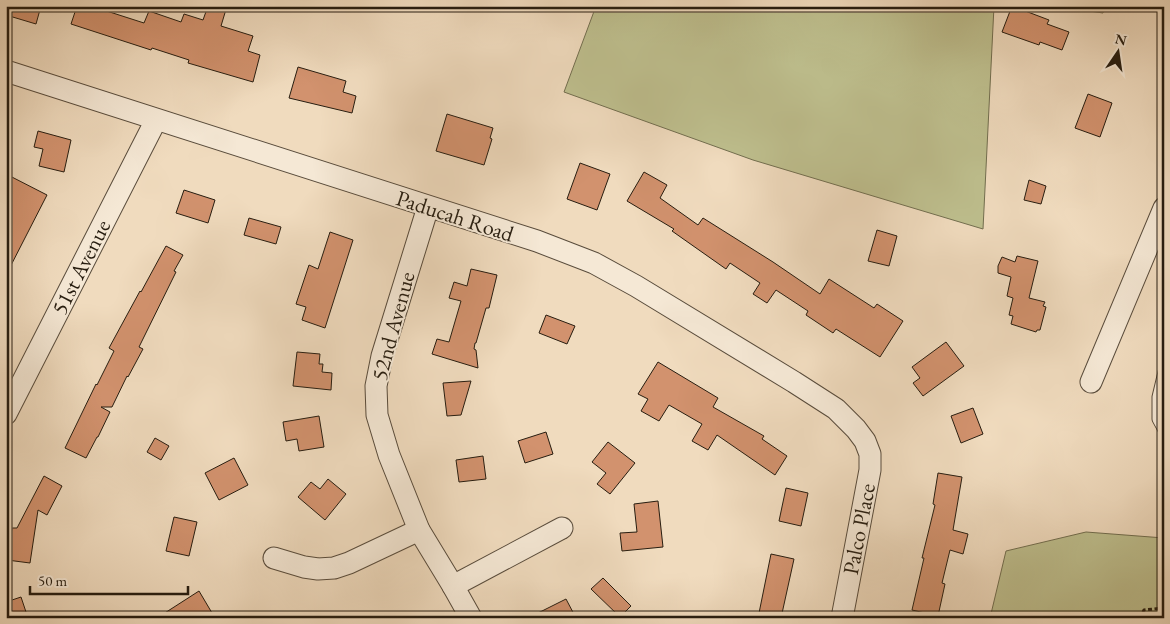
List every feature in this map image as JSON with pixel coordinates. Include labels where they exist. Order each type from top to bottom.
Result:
[{"type":"street","name":"Paducah Road","points":[[6,71],[537,241],[594,263],[836,409],[865,441]]},
{"type":"street","name":"51st Avenue","points":[[6,414],[156,120]]},
{"type":"street","name":"52nd Avenue","points":[[428,207],[382,356],[376,386],[377,415],[390,455],[419,530],[471,618]]},
{"type":"street","points":[[1090,382],[1164,208]]},
{"type":"street","name":"Palco Place","points":[[842,618],[870,470],[870,454],[865,441]]},
{"type":"street","points":[[453,586],[562,528]]},
{"type":"street","points":[[274,558],[304,568],[334,568],[349,563],[419,530]]},
{"type":"lane","points":[[1164,372],[1158,397],[1158,419],[1164,430]]},
{"type":"path","points":[[1140,618],[1144,610],[1164,608]]},
{"type":"green space","points":[[596,6],[994,6],[983,229],[753,160],[564,92]]},
{"type":"green space","points":[[1056,6],[1105,6],[1103,13]]},
{"type":"green space","points":[[1086,532],[1164,538],[1164,618],[990,618],[1006,551]]},
{"type":"building","points":[[6,6],[41,6],[36,24],[6,15]]},
{"type":"building","points":[[77,6],[91,6],[144,23],[149,11],[181,22],[184,14],[203,20],[208,6],[227,6],[221,26],[253,36],[248,51],[260,55],[253,82],[188,63],[189,60],[152,48],[151,50],[71,24]]},
{"type":"building","points":[[1012,6],[1049,20],[1047,24],[1069,32],[1062,50],[1040,42],[1039,45],[1002,32]]},
{"type":"building","points":[[298,67],[346,81],[343,92],[356,96],[352,113],[289,98]]},
{"type":"building","points":[[1088,94],[1112,103],[1100,137],[1075,128]]},
{"type":"building","points":[[447,114],[493,128],[490,138],[492,139],[484,165],[436,151]]},
{"type":"building","points":[[38,131],[71,140],[64,172],[39,166],[43,149],[34,147]]},
{"type":"building","points":[[580,163],[610,174],[597,210],[567,199]]},
{"type":"building","points":[[644,172],[667,185],[660,198],[698,225],[703,218],[820,294],[829,279],[874,308],[877,304],[903,321],[880,357],[836,329],[833,333],[806,315],[808,311],[776,290],[767,303],[753,294],[760,283],[730,263],[726,269],[672,231],[674,229],[627,201]]},
{"type":"building","points":[[6,174],[47,195],[6,275]]},
{"type":"building","points":[[1029,180],[1046,186],[1041,204],[1024,200]]},
{"type":"building","points":[[184,190],[215,200],[208,223],[176,213]]},
{"type":"building","points":[[249,218],[281,227],[276,244],[244,235]]},
{"type":"building","points":[[877,230],[897,236],[889,266],[868,261]]},
{"type":"building","points":[[330,232],[353,240],[325,328],[302,320],[306,307],[296,304],[309,265],[318,269]]},
{"type":"building","points":[[166,246],[183,255],[139,347],[143,349],[112,407],[101,407],[110,412],[86,458],[65,448],[114,351],[109,348]]},
{"type":"building","points":[[1017,256],[1038,261],[1029,298],[1045,302],[1043,306],[1046,307],[1040,330],[1036,332],[1011,324],[1013,316],[1009,315],[1013,298],[1007,296],[1011,277],[998,273],[998,266],[1002,257],[1015,262]]},
{"type":"building","points":[[471,269],[497,275],[489,308],[486,308],[475,343],[474,349],[476,350],[478,368],[432,354],[437,339],[449,342],[461,301],[449,298],[454,282],[467,286]]},
{"type":"building","points":[[546,315],[575,326],[567,344],[539,333]]},
{"type":"building","points":[[946,342],[964,366],[923,396],[913,383],[920,378],[912,367]]},
{"type":"building","points":[[297,352],[320,354],[319,364],[323,364],[322,372],[332,373],[331,390],[293,386]]},
{"type":"building","points":[[658,362],[718,398],[713,407],[764,436],[762,439],[787,456],[775,475],[717,435],[708,450],[692,441],[702,424],[669,405],[659,421],[641,411],[648,399],[638,394]]},
{"type":"building","points":[[471,381],[461,415],[447,416],[443,383]]},
{"type":"building","points":[[973,408],[983,434],[961,443],[951,416]]},
{"type":"building","points":[[319,416],[324,447],[299,451],[297,439],[286,441],[283,422]]},
{"type":"building","points":[[546,432],[553,454],[525,463],[518,441]]},
{"type":"building","points":[[155,438],[169,446],[161,460],[147,452]]},
{"type":"building","points":[[608,442],[635,463],[610,494],[597,484],[606,473],[592,462]]},
{"type":"building","points":[[483,456],[486,479],[459,482],[456,460]]},
{"type":"building","points":[[234,458],[248,485],[219,500],[205,473]]},
{"type":"building","points":[[938,473],[962,477],[953,530],[968,534],[963,554],[950,550],[942,583],[945,584],[938,616],[912,610],[935,505],[933,504]]},
{"type":"building","points":[[44,476],[62,486],[47,515],[38,510],[30,563],[7,560],[12,528],[17,528]]},
{"type":"building","points":[[328,479],[346,494],[325,520],[298,497],[311,482],[320,489]]},
{"type":"building","points":[[786,488],[808,493],[801,526],[779,521]]},
{"type":"building","points":[[658,501],[663,547],[622,551],[620,533],[637,532],[634,504]]},
{"type":"building","points":[[174,517],[197,522],[189,556],[166,551]]},
{"type":"building","points":[[771,554],[794,559],[781,618],[758,618]]},
{"type":"building","points":[[603,578],[631,606],[620,617],[591,589]]},
{"type":"building","points":[[199,591],[215,618],[157,618]]},
{"type":"building","points":[[21,597],[28,618],[6,618],[6,602]]},
{"type":"building","points":[[566,599],[576,618],[528,618]]}]
